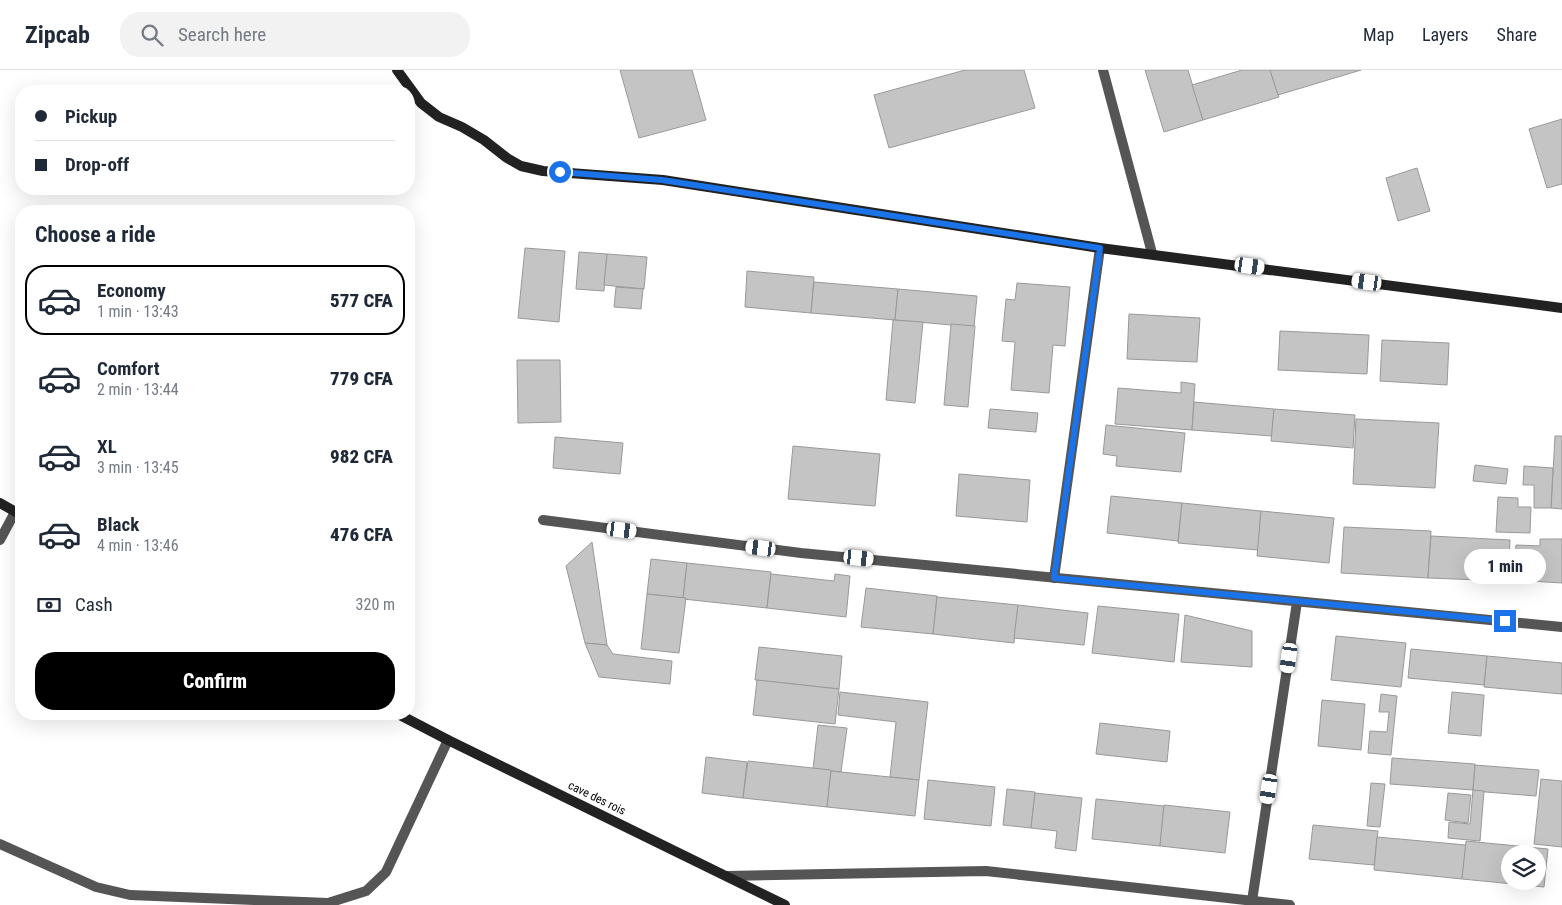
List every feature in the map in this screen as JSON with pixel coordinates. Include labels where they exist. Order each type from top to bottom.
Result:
[{"type":"street","points":[[397,70],[408,85]]},
{"type":"street","points":[[1103,70],[1152,253]]},
{"type":"street","points":[[415,95],[421,103],[439,117],[462,127],[484,140],[506,158],[520,166],[543,171],[662,180],[1100,248],[1152,253],[1562,308]]},
{"type":"street","points":[[1054,578],[1100,248]]},
{"type":"street","points":[[0,503],[15,512]]},
{"type":"street","points":[[0,540],[15,518]]},
{"type":"street","points":[[543,520],[801,553],[1562,626]]},
{"type":"street","points":[[1252,901],[1297,602]]},
{"type":"street","name":"cave des rois","points":[[410,720],[785,905]]},
{"type":"street","points":[[0,844],[96,887],[130,895],[328,904],[366,891],[386,872],[448,740]]},
{"type":"street","points":[[727,876],[986,871],[1290,905]]},
{"type":"building","points":[[620,70],[692,70],[706,120],[639,138]]},
{"type":"building","points":[[965,70],[1024,70],[1035,108],[889,148],[874,95]]},
{"type":"building","points":[[1145,70],[1188,70],[1203,120],[1164,132]]},
{"type":"building","points":[[1242,70],[1270,70],[1279,97],[1203,120],[1192,85]]},
{"type":"building","points":[[1270,70],[1361,70],[1278,95]]},
{"type":"building","points":[[1562,119],[1562,184],[1547,188],[1529,129]]},
{"type":"building","points":[[1417,168],[1430,211],[1398,221],[1386,178]]},
{"type":"building","points":[[525,248],[565,251],[559,322],[518,318]]},
{"type":"building","points":[[579,252],[607,254],[604,291],[576,289]]},
{"type":"building","points":[[607,254],[647,257],[644,289],[604,285]]},
{"type":"building","points":[[747,271],[814,277],[811,313],[745,307]]},
{"type":"building","points":[[814,282],[898,289],[895,320],[811,313]]},
{"type":"building","points":[[1017,283],[1070,287],[1065,346],[1053,345],[1049,393],[1011,390],[1015,342],[1002,341],[1006,299],[1015,300]]},
{"type":"building","points":[[616,287],[643,289],[641,309],[614,307]]},
{"type":"building","points":[[898,289],[977,296],[974,327],[895,320]]},
{"type":"building","points":[[1129,314],[1200,318],[1197,362],[1127,359]]},
{"type":"building","points":[[893,320],[923,322],[915,403],[886,400]]},
{"type":"building","points":[[951,324],[975,326],[968,407],[944,405]]},
{"type":"building","points":[[1280,331],[1369,335],[1367,374],[1278,370]]},
{"type":"building","points":[[1382,340],[1449,343],[1447,385],[1380,381]]},
{"type":"building","points":[[517,360],[560,360],[561,422],[518,423]]},
{"type":"building","points":[[1181,382],[1195,384],[1192,430],[1115,424],[1118,388],[1181,393]]},
{"type":"building","points":[[1194,402],[1274,409],[1272,436],[1192,430]]},
{"type":"building","points":[[990,409],[1038,413],[1036,432],[988,428]]},
{"type":"building","points":[[1274,409],[1355,415],[1353,448],[1271,441]]},
{"type":"building","points":[[1356,419],[1439,423],[1435,488],[1353,484]]},
{"type":"building","points":[[1106,425],[1185,433],[1181,472],[1116,466],[1117,456],[1103,454]]},
{"type":"building","points":[[1555,436],[1562,436],[1562,509],[1551,508]]},
{"type":"building","points":[[555,437],[623,443],[620,474],[553,468]]},
{"type":"building","points":[[793,446],[880,454],[875,506],[788,499]]},
{"type":"building","points":[[1475,465],[1508,469],[1506,484],[1473,481]]},
{"type":"building","points":[[1524,466],[1553,468],[1551,508],[1534,508],[1534,485],[1523,485]]},
{"type":"building","points":[[959,474],[1030,480],[1027,522],[956,516]]},
{"type":"building","points":[[1111,496],[1182,503],[1178,541],[1107,533]]},
{"type":"building","points":[[1498,497],[1518,498],[1518,507],[1531,507],[1530,533],[1496,532]]},
{"type":"building","points":[[1182,503],[1261,511],[1258,550],[1178,543]]},
{"type":"building","points":[[1261,511],[1334,518],[1329,563],[1257,556]]},
{"type":"building","points":[[1344,527],[1431,531],[1428,578],[1341,573]]},
{"type":"building","points":[[1431,536],[1510,540],[1508,581],[1428,578]]},
{"type":"building","points":[[1540,539],[1562,539],[1562,583],[1514,580],[1516,545],[1540,546]]},
{"type":"building","points":[[592,542],[607,645],[585,643],[566,566]]},
{"type":"building","points":[[651,559],[687,563],[683,598],[647,594]]},
{"type":"building","points":[[687,563],[771,572],[767,608],[683,599]]},
{"type":"building","points":[[771,574],[834,581],[835,574],[850,576],[846,617],[767,608]]},
{"type":"building","points":[[866,588],[937,596],[933,634],[861,627]]},
{"type":"building","points":[[647,594],[686,598],[679,653],[641,649]]},
{"type":"building","points":[[937,597],[1018,605],[1014,643],[933,634]]},
{"type":"building","points":[[1018,605],[1088,613],[1084,645],[1014,638]]},
{"type":"building","points":[[1098,606],[1179,614],[1174,662],[1092,653]]},
{"type":"building","points":[[1185,615],[1252,631],[1252,667],[1181,662]]},
{"type":"building","points":[[1336,636],[1406,643],[1401,687],[1331,680]]},
{"type":"building","points":[[585,643],[607,645],[613,654],[672,661],[670,684],[599,677]]},
{"type":"building","points":[[759,647],[842,656],[839,689],[755,680]]},
{"type":"building","points":[[1411,649],[1487,656],[1484,685],[1408,678]]},
{"type":"building","points":[[1487,656],[1562,663],[1562,694],[1484,687]]},
{"type":"building","points":[[757,680],[839,689],[835,724],[753,715]]},
{"type":"building","points":[[840,692],[928,702],[919,780],[890,777],[896,722],[838,715]]},
{"type":"building","points":[[1452,692],[1484,695],[1481,736],[1448,733]]},
{"type":"building","points":[[1381,694],[1397,696],[1391,755],[1368,753],[1370,731],[1387,732],[1389,712],[1379,712]]},
{"type":"building","points":[[1322,700],[1365,704],[1361,750],[1318,746]]},
{"type":"building","points":[[1100,723],[1170,731],[1167,762],[1096,754]]},
{"type":"building","points":[[818,725],[847,728],[841,772],[813,769]]},
{"type":"building","points":[[706,757],[747,762],[743,798],[702,793]]},
{"type":"building","points":[[1392,758],[1475,764],[1473,790],[1390,784]]},
{"type":"building","points":[[748,761],[831,770],[827,807],[743,798]]},
{"type":"building","points":[[1475,765],[1539,770],[1536,796],[1473,791]]},
{"type":"building","points":[[831,771],[919,780],[915,816],[827,807]]},
{"type":"building","points":[[1541,779],[1562,781],[1562,847],[1534,844]]},
{"type":"building","points":[[928,780],[995,787],[991,826],[924,819]]},
{"type":"building","points":[[1371,783],[1385,784],[1380,827],[1367,826]]},
{"type":"building","points":[[1007,789],[1035,792],[1031,828],[1003,825]]},
{"type":"building","points":[[1473,790],[1484,791],[1480,841],[1448,838],[1449,822],[1470,824]]},
{"type":"building","points":[[1035,793],[1082,798],[1076,851],[1055,848],[1057,831],[1031,828]]},
{"type":"building","points":[[1448,793],[1471,795],[1468,823],[1445,820]]},
{"type":"building","points":[[1096,799],[1164,806],[1160,846],[1092,839]]},
{"type":"building","points":[[1164,805],[1230,812],[1225,853],[1160,846]]},
{"type":"building","points":[[1313,825],[1378,831],[1374,865],[1309,859]]},
{"type":"building","points":[[1377,837],[1466,845],[1462,879],[1374,870]]},
{"type":"building","points":[[1466,841],[1507,845],[1501,845],[1501,883],[1462,879]]},
{"type":"building","points":[[1546,849],[1548,849],[1546,868]]},
{"type":"route","points":[[560,172],[662,180],[1100,248],[1054,578],[1505,621]]}]
